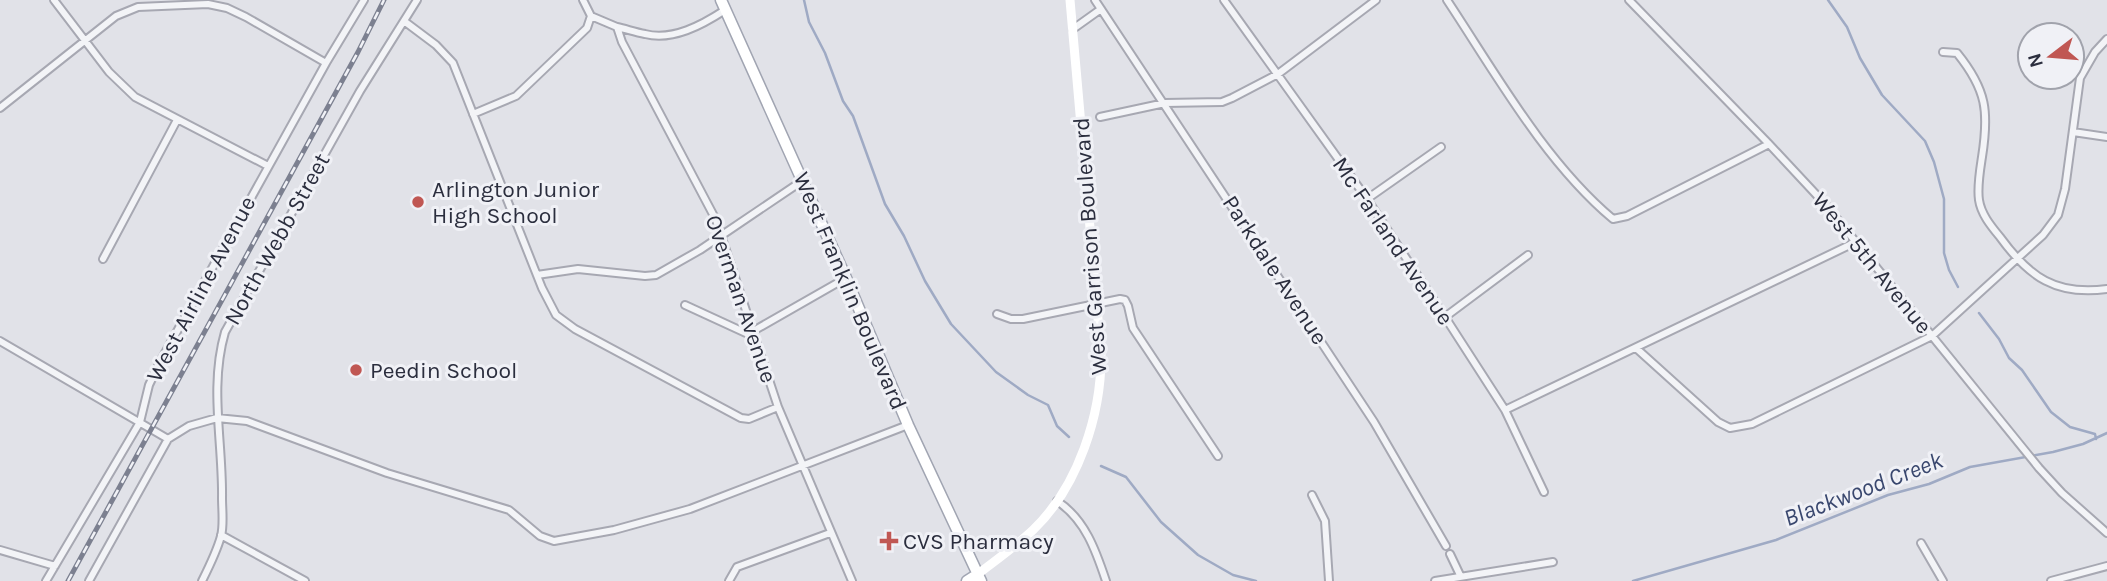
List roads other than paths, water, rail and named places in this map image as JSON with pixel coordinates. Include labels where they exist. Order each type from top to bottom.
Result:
[{"type":"main road","name":"West Garrison Boulevard","points":[[979,577],[1034,529],[1057,501],[1079,460],[1097,402],[1101,370],[1097,304],[1070,0]]},
{"type":"main road","name":"West Franklin Boulevard","points":[[723,5],[846,278],[908,425],[979,577]]},
{"type":"main road","points":[[967,581],[979,577]]},
{"type":"street","points":[[54,0],[109,72],[125,88],[177,120],[268,166]]},
{"type":"street","name":"West Airline Avenue","points":[[46,581],[139,422],[149,385],[160,362],[326,63],[364,0]]},
{"type":"street","name":"North Webb Street","points":[[202,581],[221,535],[218,366],[225,332],[360,91],[417,0]]},
{"type":"street","points":[[583,0],[591,16],[647,35],[676,34],[709,20],[723,5]]},
{"type":"street","name":"Mc Farland Avenue","points":[[1224,0],[1367,199],[1445,317],[1505,410],[1544,492]]},
{"type":"street","points":[[1100,117],[1165,103],[1222,102],[1278,74],[1376,0]]},
{"type":"street","points":[[1447,0],[1536,134],[1595,204],[1614,219],[1627,216],[1769,144]]},
{"type":"street","name":"West 5th Avenue","points":[[1629,0],[1769,144],[1856,242],[2039,468],[2062,493],[2107,533]]},
{"type":"street","points":[[0,108],[116,16],[138,7],[209,2],[246,17],[326,63]]},
{"type":"street","points":[[1073,29],[1099,3]]},
{"type":"street","name":"Parkdale Avenue","points":[[1099,3],[1380,431],[1446,546]]},
{"type":"street","points":[[473,114],[516,96],[587,28],[591,16]]},
{"type":"street","points":[[404,21],[436,45],[453,63],[554,312],[575,329],[741,418],[748,419],[778,407]]},
{"type":"street","name":"Overman Avenue","points":[[617,27],[622,42],[723,234],[778,407],[852,581]]},
{"type":"street","points":[[1636,348],[1717,422],[1730,428],[1752,424],[1932,336],[2043,236],[2058,215],[2065,189],[2080,78],[2095,52],[2107,38]]},
{"type":"street","points":[[1943,52],[1957,53],[1977,81],[1987,122],[1980,167],[1979,200],[1986,218],[2018,260],[2043,281],[2063,289],[2084,292],[2107,289]]},
{"type":"street","points":[[103,259],[177,120]]},
{"type":"street","points":[[2073,132],[2107,137]]},
{"type":"street","points":[[1367,199],[1441,147]]},
{"type":"street","points":[[537,275],[587,270],[632,276],[656,275],[802,181]]},
{"type":"street","points":[[1505,410],[1856,242]]},
{"type":"street","points":[[1445,317],[1528,255]]},
{"type":"street","points":[[685,304],[748,334],[846,278]]},
{"type":"street","points":[[997,314],[1011,319],[1023,319],[1120,299],[1127,302],[1133,328],[1218,456]]},
{"type":"street","points":[[0,341],[168,439]]},
{"type":"street","points":[[89,581],[168,439],[189,426],[217,418],[233,418],[262,425],[387,473],[509,510],[540,536],[554,541],[579,538],[665,516],[908,425]]},
{"type":"street","points":[[1312,495],[1325,522],[1329,581]]},
{"type":"street","points":[[1057,501],[1067,508],[1088,535],[1106,581]]},
{"type":"street","points":[[729,581],[737,567],[830,533]]},
{"type":"street","points":[[221,535],[305,581]]},
{"type":"street","points":[[1921,543],[1942,581]]},
{"type":"street","points":[[0,551],[55,566]]},
{"type":"street","points":[[1450,554],[1460,575]]},
{"type":"street","points":[[1434,581],[1553,562]]},
{"type":"street","points":[[2051,581],[2107,566]]},
{"type":"waterway","points":[[804,0],[809,22],[825,53],[843,101],[853,116],[885,204],[951,324],[996,372],[1028,395],[1048,405],[1057,426],[1069,437]]},
{"type":"waterway","points":[[1828,0],[1847,27],[1860,58],[1882,95],[1925,141],[1944,199],[1944,253],[1958,287]]},
{"type":"waterway","points":[[1979,313],[1999,339],[2009,358],[2022,370],[2051,412],[2070,427],[2095,434],[2096,439]]},
{"type":"waterway","name":"Blackwood Creek","points":[[1633,581],[1776,540],[1888,495],[1929,484],[1970,467],[2053,452],[2083,444],[2107,433]]},
{"type":"waterway","points":[[1101,466],[1126,477],[1161,522],[1198,555],[1233,575],[1256,581]]},
{"type":"railway","points":[[68,581],[384,0]]},
{"type":"place","name":"Arlington Junior High School","points":[[418,202]]},
{"type":"place","name":"Peedin School","points":[[356,370]]},
{"type":"place","name":"CVS Pharmacy","points":[[889,541]]}]
